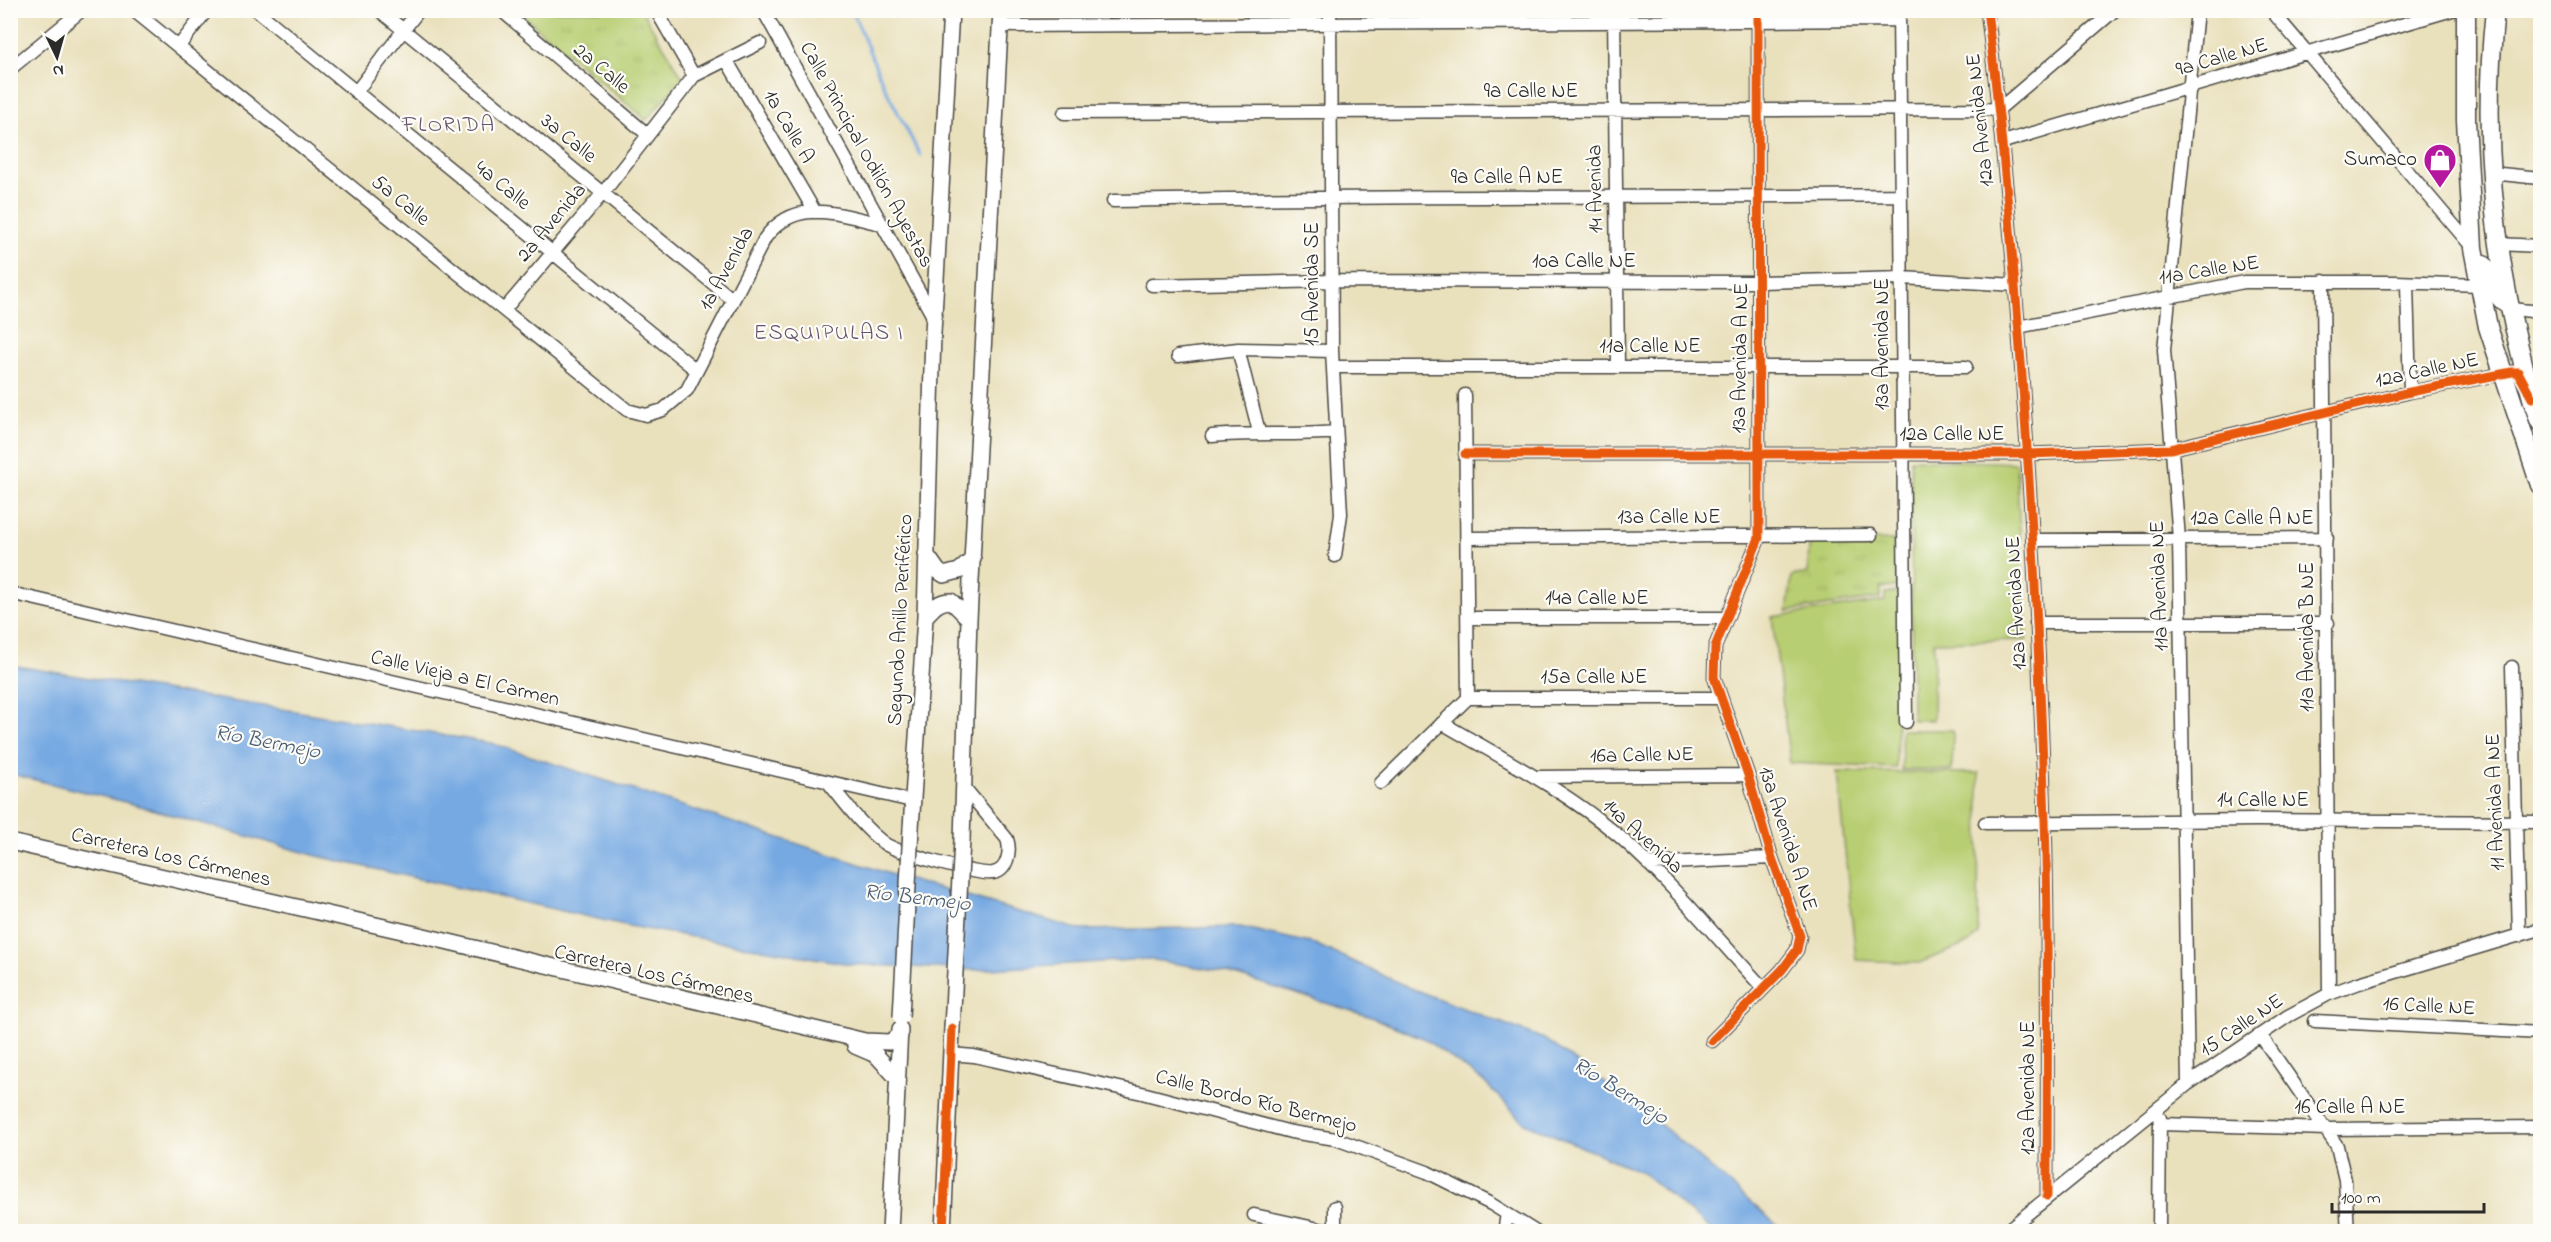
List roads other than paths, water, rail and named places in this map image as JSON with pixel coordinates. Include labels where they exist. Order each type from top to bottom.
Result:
[{"type":"highway","points":[[2466,10],[2466,120],[2474,254],[2479,285],[2501,374],[2541,485]]},
{"type":"highway","points":[[2495,10],[2490,89],[2491,174],[2497,243],[2509,308],[2537,408]]},
{"type":"main road","name":"Segundo Anillo Periférico","points":[[890,1232],[910,828],[925,617],[934,318],[951,10]]},
{"type":"main road","points":[[943,1232],[962,840],[969,619],[1001,10]]},
{"type":"main road","points":[[926,555],[938,572],[944,575],[959,571],[973,559]]},
{"type":"main road","points":[[925,617],[936,605],[943,601],[951,601],[969,619]]},
{"type":"main road","name":"Carretera Los Cármenes","points":[[10,842],[866,1041],[879,1043],[900,1036]]},
{"type":"main road","name":"Carretera Los Cármenes","points":[[393,930],[458,950],[864,1048],[876,1055],[897,1078]]},
{"type":"street","points":[[10,69],[82,10]]},
{"type":"street","name":"5a Calle","points":[[132,10],[627,410],[646,415]]},
{"type":"street","points":[[179,46],[207,10]]},
{"type":"street","name":"4a Calle","points":[[256,10],[696,370]]},
{"type":"street","name":"3a Calle","points":[[379,10],[732,299]]},
{"type":"street","points":[[356,92],[419,10]]},
{"type":"street","name":"2a Calle","points":[[501,10],[648,135]]},
{"type":"street","points":[[656,10],[694,76]]},
{"type":"street","name":"Calle Principal Odilón Ayestas","points":[[763,10],[934,318]]},
{"type":"street","name":"15 Avenida SE","points":[[1330,10],[1333,196],[1332,351],[1341,514],[1335,556]]},
{"type":"street","name":"12a Avenida NE","points":[[1987,10],[2003,142],[2033,540],[2045,823],[2047,1196]]},
{"type":"street","points":[[1999,109],[2115,10]]},
{"type":"street","name":"11a Avenida NE","points":[[2188,1084],[2180,539],[2170,449],[2164,350],[2197,10]]},
{"type":"street","points":[[2271,10],[2474,254],[2487,263],[2491,271],[2496,297],[2500,303],[2509,308],[2541,312]]},
{"type":"street","name":"9a Calle NE","points":[[2003,142],[2452,10]]},
{"type":"street","points":[[1000,26],[1330,24],[1614,16],[1899,15]]},
{"type":"street","name":"13a Avenida NE","points":[[1899,15],[1906,722]]},
{"type":"street","name":"14 Avenida","points":[[1614,16],[1618,367]]},
{"type":"street","name":"13a Avenida A NE","points":[[1758,16],[1759,538],[1715,647],[1714,677],[1719,698],[1748,775],[1772,858],[1800,936],[1797,950],[1763,988]]},
{"type":"street","name":"2a Avenida","points":[[504,310],[603,193],[694,76],[760,43]]},
{"type":"street","name":"1a Calle A","points":[[727,61],[815,212]]},
{"type":"street","name":"9a Calle NE","points":[[1064,113],[1999,109]]},
{"type":"street","points":[[2491,174],[2541,178]]},
{"type":"street","name":"9a Calle A NE","points":[[1113,201],[1333,196],[1616,198],[1901,195]]},
{"type":"street","name":"1a Avenida","points":[[646,415],[663,410],[687,390],[732,299],[774,227],[791,215],[815,212],[882,224]]},
{"type":"street","points":[[2497,243],[2541,246]]},
{"type":"street","name":"10a Calle NE","points":[[1152,285],[1332,281],[1760,282],[1903,278],[2015,285]]},
{"type":"street","name":"11a Calle NE","points":[[2018,327],[2244,282],[2323,281],[2479,285]]},
{"type":"street","name":"11a Avenida B NE","points":[[2323,281],[2323,414],[2328,623],[2329,994]]},
{"type":"street","points":[[2407,284],[2410,392]]},
{"type":"street","points":[[1178,356],[1238,349],[1332,351]]},
{"type":"street","points":[[1238,349],[1259,432]]},
{"type":"street","name":"11a Calle NE","points":[[1334,367],[1966,367]]},
{"type":"street","points":[[2501,374],[2517,372],[2537,408]]},
{"type":"street","name":"12a Calle NE","points":[[1465,454],[1758,452],[2028,454],[2170,449],[2410,392],[2501,374]]},
{"type":"street","points":[[1380,783],[1468,698],[1465,394]]},
{"type":"street","points":[[1212,436],[1259,432],[1299,435],[1336,432]]},
{"type":"street","name":"13a Calle NE","points":[[1467,538],[1759,538],[1871,535]]},
{"type":"street","name":"12a Calle A NE","points":[[2033,540],[2327,538]]},
{"type":"street","name":"Calle Vieja a El Carmen","points":[[10,593],[912,801]]},
{"type":"street","name":"14a Calle NE","points":[[1469,618],[1725,618]]},
{"type":"street","points":[[2037,623],[2328,623]]},
{"type":"street","name":"11 Avenida A NE","points":[[2512,667],[2519,936]]},
{"type":"street","name":"15a Calle NE","points":[[1468,698],[1719,698]]},
{"type":"street","name":"14a Avenida","points":[[1442,723],[1537,777],[1617,835],[1648,864],[1763,988]]},
{"type":"street","name":"16a Calle NE","points":[[1537,777],[1748,775]]},
{"type":"street","points":[[828,782],[870,831],[899,851],[967,870],[992,873],[998,871],[1008,859],[1010,849],[1007,839],[963,786]]},
{"type":"street","name":"14 Calle NE","points":[[1985,823],[2328,820],[2541,822]]},
{"type":"street","points":[[1648,864],[1772,858]]},
{"type":"street","name":"15 Calle NE","points":[[2006,1232],[2159,1106],[2288,1016],[2329,994],[2541,929]]},
{"type":"street","points":[[1712,1041],[1763,988]]},
{"type":"street","name":"16 Calle NE","points":[[2315,1021],[2541,1033]]},
{"type":"street","points":[[2262,1036],[2326,1129],[2343,1163],[2348,1232]]},
{"type":"street","name":"Calle Bordo Río Bermejo","points":[[950,1054],[974,1056],[1142,1093],[1291,1132],[1336,1139],[1427,1172],[1508,1214],[1536,1232]]},
{"type":"street","points":[[2159,1106],[2159,1228]]},
{"type":"street","name":"16 Calle A NE","points":[[2160,1124],[2326,1129],[2541,1127]]},
{"type":"street","points":[[1254,1215],[1282,1227],[1334,1232],[1335,1207]]},
{"type":"street","points":[[1504,1232],[1508,1214]]},
{"type":"water","name":"Río Bermejo","points":[[10,665],[491,743],[899,877],[1081,930],[1240,927],[1315,944],[1408,987],[1544,1039],[1645,1111],[1784,1231],[1713,1231],[1641,1172],[1525,1123],[1483,1081],[1423,1038],[1368,1016],[1221,971],[1148,959],[974,970],[849,964],[629,926],[317,856],[133,804],[11,774]]},
{"type":"waterway","points":[[852,10],[884,86],[920,155]]},
{"type":"place","name":"Sumaco","points":[[2440,189]]},
{"type":"district","name":"FLORIDA","points":[[449,126]]},
{"type":"district","name":"ESQUIPULAS I","points":[[829,334]]}]
